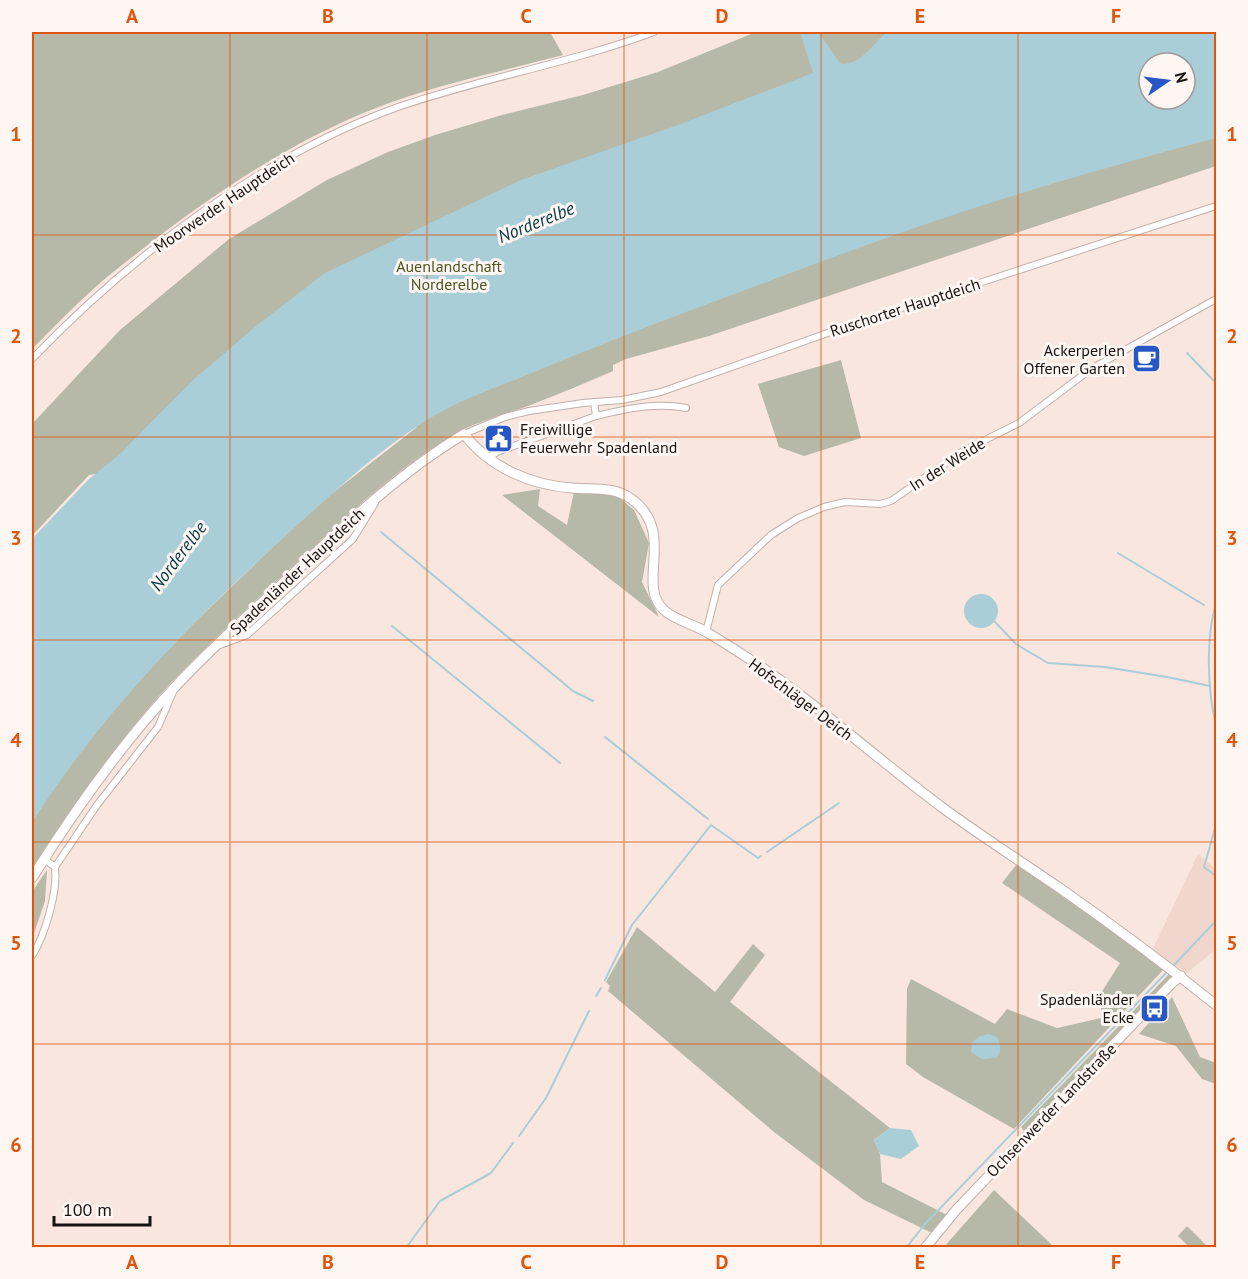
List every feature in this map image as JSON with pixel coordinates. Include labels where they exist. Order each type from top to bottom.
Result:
[{"type":"street","name":"Moorwerder Hauptdeich","points":[[32,359],[111,284],[142,258],[216,203],[308,146],[397,108],[654,32]]},
{"type":"street","name":"Ruschorter Hauptdeich","points":[[464,434],[505,417],[558,406],[622,400],[660,392],[856,323],[1216,206]]},
{"type":"street","points":[[1203,211],[1216,212]]},
{"type":"street","name":"In der Weide","points":[[706,632],[718,585],[771,535],[798,518],[824,507],[845,502],[880,504],[891,501],[963,451],[1019,423],[1091,369],[1216,299]]},
{"type":"street","points":[[594,402],[596,416]]},
{"type":"street","points":[[489,458],[497,452],[596,416],[652,406],[669,405],[686,408]]},
{"type":"street","name":"Hofschläger Deich","points":[[464,434],[489,458],[511,473],[538,484],[607,489],[631,498],[642,509],[651,524],[656,543],[653,589],[664,609],[706,632],[795,691],[945,810],[1096,914],[1216,1005]]},
{"type":"street","name":"Spadenländer Hauptdeich","points":[[32,878],[97,780],[175,687],[339,530],[379,495],[431,455],[464,434]]},
{"type":"street","name":"Spadenländer Hauptdeich","points":[[216,647],[247,635],[353,539],[379,495]]},
{"type":"street","points":[[32,956],[42,936],[52,901],[55,867],[96,805],[158,727],[175,687]]},
{"type":"street","points":[[44,859],[55,867]]},
{"type":"street","name":"Ochsenwerder Landstraße","points":[[925,1248],[968,1196],[1165,991],[1174,972]]},
{"type":"shaded area","points":[[1198,854],[1216,869],[1216,949],[1187,973],[1152,951]]},
{"type":"green space","points":[[32,32],[550,32],[563,55],[442,86],[394,101],[300,143],[233,184],[169,229],[107,277],[32,349]]},
{"type":"green space","name":"Auenlandschaft Norderelbe","points":[[756,32],[1216,32],[1216,166],[709,336],[626,359],[613,365],[613,371],[457,433],[415,460],[357,507],[183,670],[148,708],[113,752],[32,868],[32,822],[62,775],[128,691],[278,542],[330,495],[417,427],[89,475],[32,536],[32,424],[120,330],[229,239],[327,180],[388,152],[435,135],[502,115],[583,95],[658,72]]},
{"type":"green space","points":[[841,360],[861,438],[804,456],[779,447],[758,384]]},
{"type":"green space","points":[[540,489],[538,506],[567,525],[574,492],[615,494],[634,510],[649,543],[642,582],[659,617],[502,495]]},
{"type":"green space","points":[[1016,865],[1080,907],[1164,969],[1014,1129],[923,1077],[906,1064],[907,989],[911,979],[995,1024],[1007,1009],[1057,1028],[1101,1018],[1101,993],[1120,963],[1002,883]]},
{"type":"green space","points":[[47,870],[45,901],[32,939],[32,892]]},
{"type":"green space","points":[[637,927],[715,992],[753,944],[765,955],[730,1002],[890,1128],[874,1140],[880,1154],[882,1182],[947,1215],[932,1233],[864,1200],[774,1132],[608,991],[610,986],[606,982]]},
{"type":"green space","points":[[1170,973],[1173,976],[1024,1131],[1021,1127]]},
{"type":"green space","points":[[1172,997],[1200,1057],[1216,1063],[1216,1084],[1202,1079],[1176,1046],[1139,1034]]},
{"type":"green space","points":[[994,1190],[1052,1245],[1049,1247],[944,1247]]},
{"type":"green space","points":[[1187,1226],[1208,1247],[1189,1247],[1178,1236]]},
{"type":"water","name":"Auenlandschaft Norderelbe","points":[[800,32],[818,32],[840,63],[846,64],[865,54],[887,32],[1216,32],[1216,138],[1032,190],[885,238],[686,312],[476,395],[413,429],[343,484],[257,562],[153,666],[90,741],[32,822],[32,539],[89,479],[119,455],[191,382],[256,326],[325,273],[521,180],[678,125],[813,73]]},
{"type":"water","points":[[981,594],[993,599],[998,611],[993,623],[981,628],[969,623],[964,611],[969,599]]},
{"type":"water","points":[[989,1034],[997,1037],[1000,1050],[996,1058],[982,1059],[971,1052],[972,1042],[980,1036]]},
{"type":"water","points":[[890,1128],[911,1130],[919,1146],[901,1159],[880,1154],[874,1140]]},
{"type":"waterway","points":[[1187,353],[1216,383]]},
{"type":"waterway","points":[[381,532],[573,691],[593,701]]},
{"type":"waterway","points":[[1118,553],[1204,605]]},
{"type":"waterway","points":[[1216,604],[1209,647],[1211,696],[1216,724]]},
{"type":"waterway","points":[[995,622],[1016,644],[1048,663],[1105,667],[1210,686]]},
{"type":"waterway","points":[[392,626],[560,763]]},
{"type":"waterway","points":[[605,737],[708,819]]},
{"type":"waterway","points":[[767,852],[839,803]]},
{"type":"waterway","points":[[605,980],[632,925],[711,825],[758,858],[761,856]]},
{"type":"waterway","points":[[1216,825],[1204,867],[1216,876]]},
{"type":"waterway","points":[[1172,967],[1216,921]]},
{"type":"waterway","points":[[906,1248],[925,1224],[1168,971]]},
{"type":"waterway","points":[[596,996],[601,988]]},
{"type":"waterway","points":[[519,1136],[546,1098],[589,1011]]},
{"type":"waterway","points":[[406,1248],[440,1201],[491,1173],[513,1143]]},
{"type":"place","name":"Ackerperlen Offener Garten","points":[[1146,359]]},
{"type":"place","name":"Freiwillige Feuerwehr Spadenland","points":[[499,438]]},
{"type":"place","name":"Spadenländer Ecke","points":[[1155,1008]]},
{"type":"water label","name":"Norderelbe","points":[[536,222]]},
{"type":"water label","name":"Norderelbe","points":[[178,556]]}]
